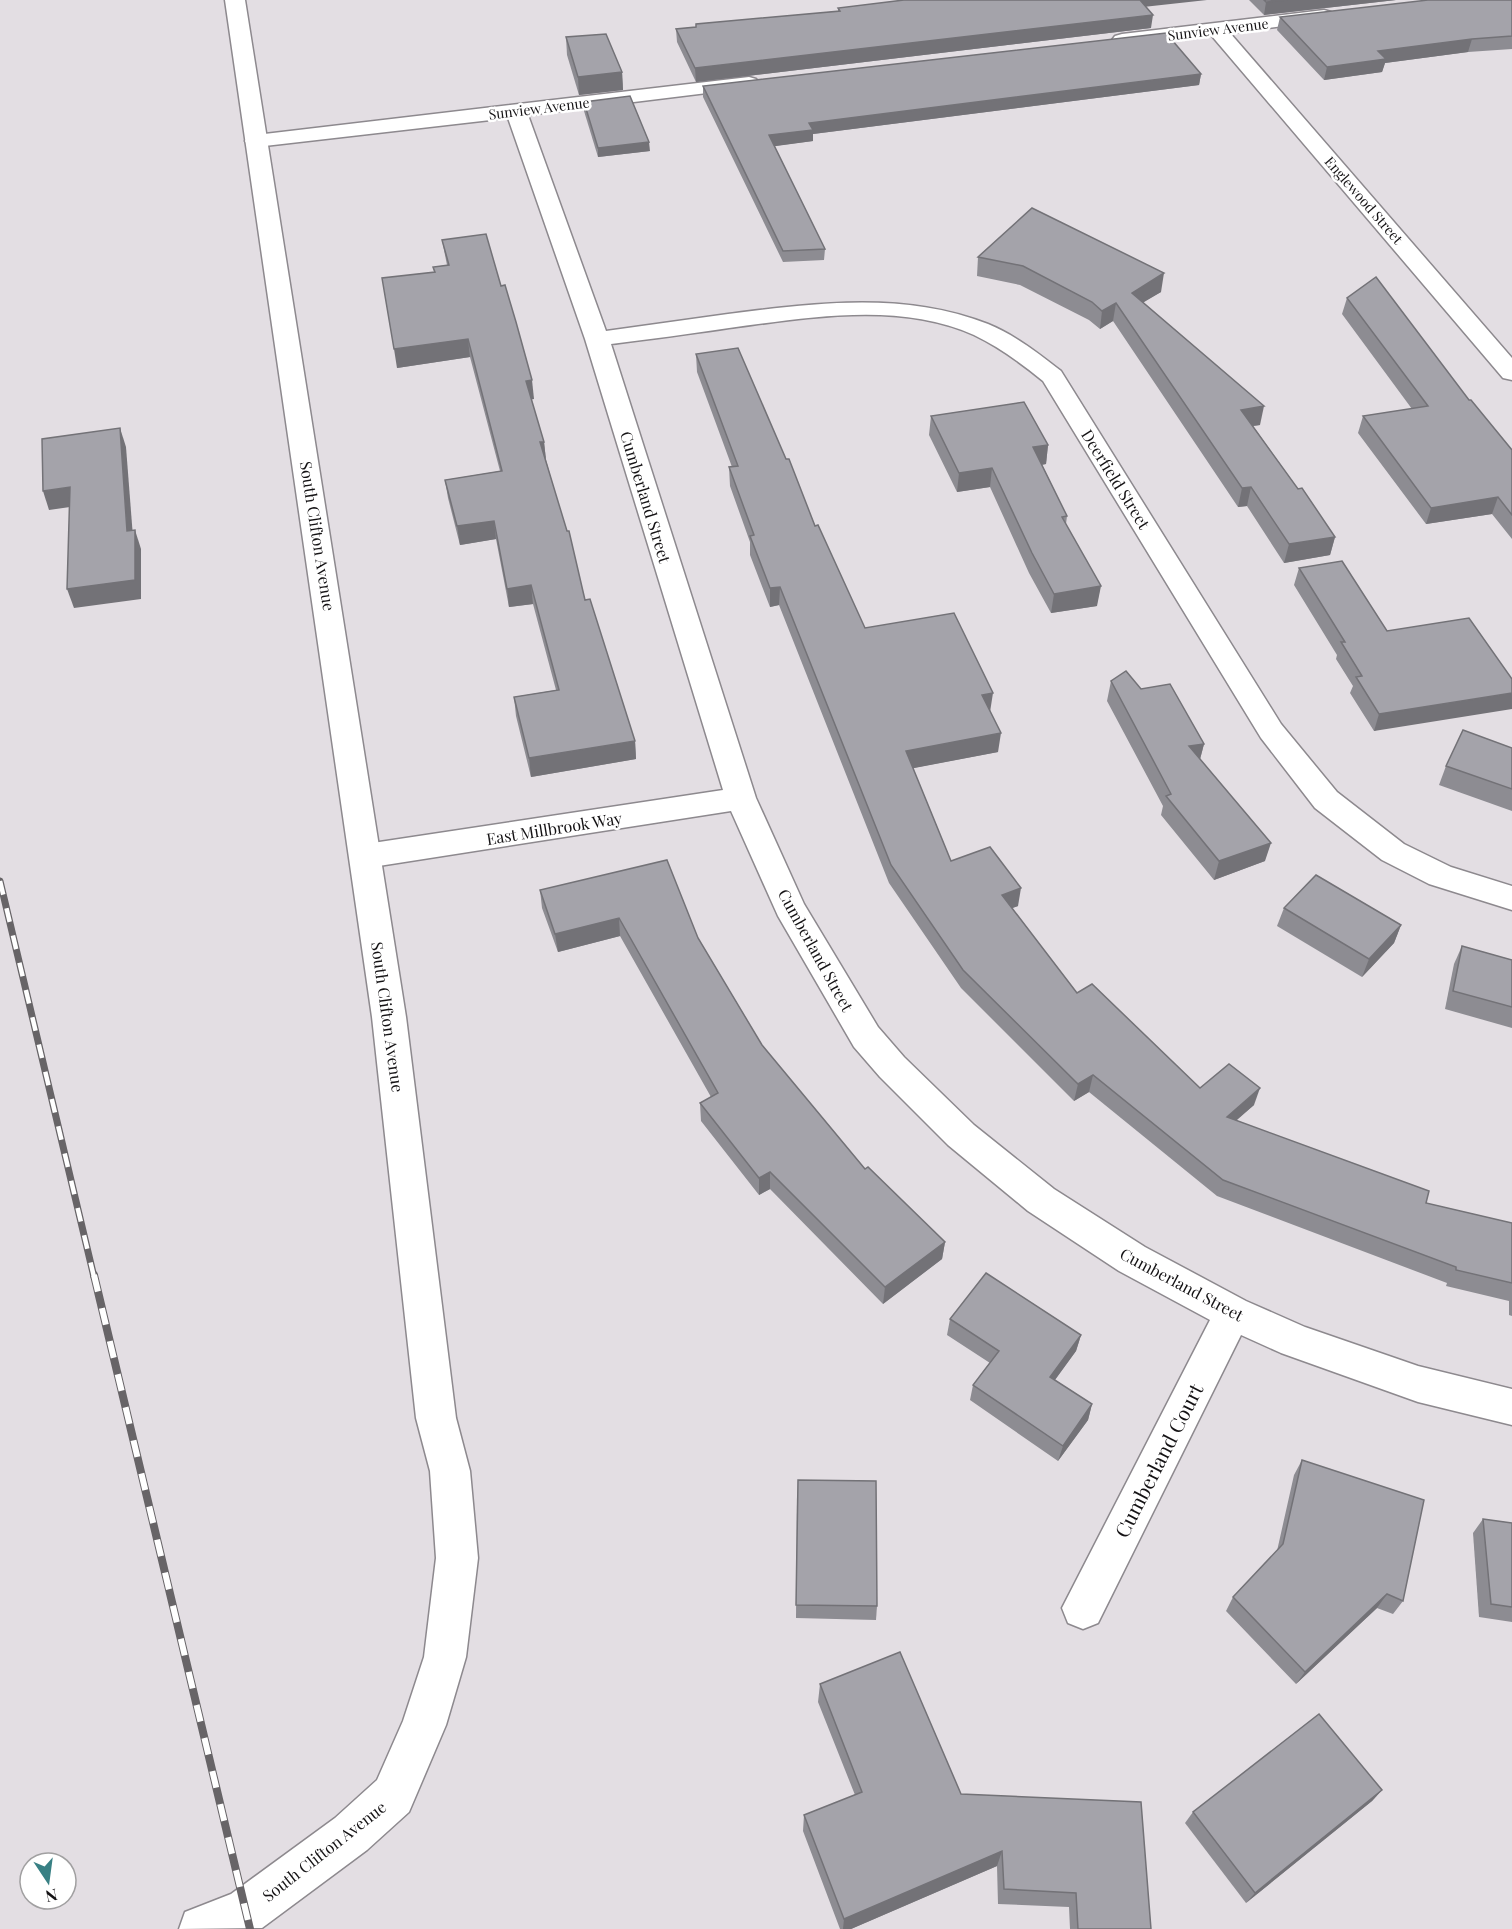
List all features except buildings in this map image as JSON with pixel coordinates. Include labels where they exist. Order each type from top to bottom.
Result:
[{"type":"street","name":"South Clifton Avenue","points":[[202,1929],[246,1912],[351,1834],[393,1796],[424,1725],[445,1657],[457,1558],[450,1471],[436,1418],[389,1017],[235,0]]},
{"type":"street","name":"Sunview Avenue","points":[[1108,41],[1342,14]]},
{"type":"street","name":"Englewood Street","points":[[1216,29],[1512,373]]},
{"type":"street","name":"Sunview Avenue","points":[[256,141],[764,81]]},
{"type":"street","name":"Cumberland Street","points":[[516,110],[597,339],[741,798],[789,907],[866,1038],[961,1135],[1041,1200],[1132,1259],[1233,1313],[1295,1341],[1418,1384],[1512,1407]]},
{"type":"street","name":"Deerfield Street","points":[[597,339],[795,313],[884,308],[917,311],[949,318],[979,328],[1006,341],[1032,357],[1053,376],[1271,731],[1326,800],[1392,852],[1440,876],[1512,898]]},
{"type":"street","name":"East Millbrook Way","points":[[366,856],[741,798]]},
{"type":"street","name":"Cumberland Court","points":[[1083,1608],[1233,1313]]},
{"type":"railway","points":[[0,881],[94,1277]]},
{"type":"railway","points":[[94,1275],[250,1929]]}]
